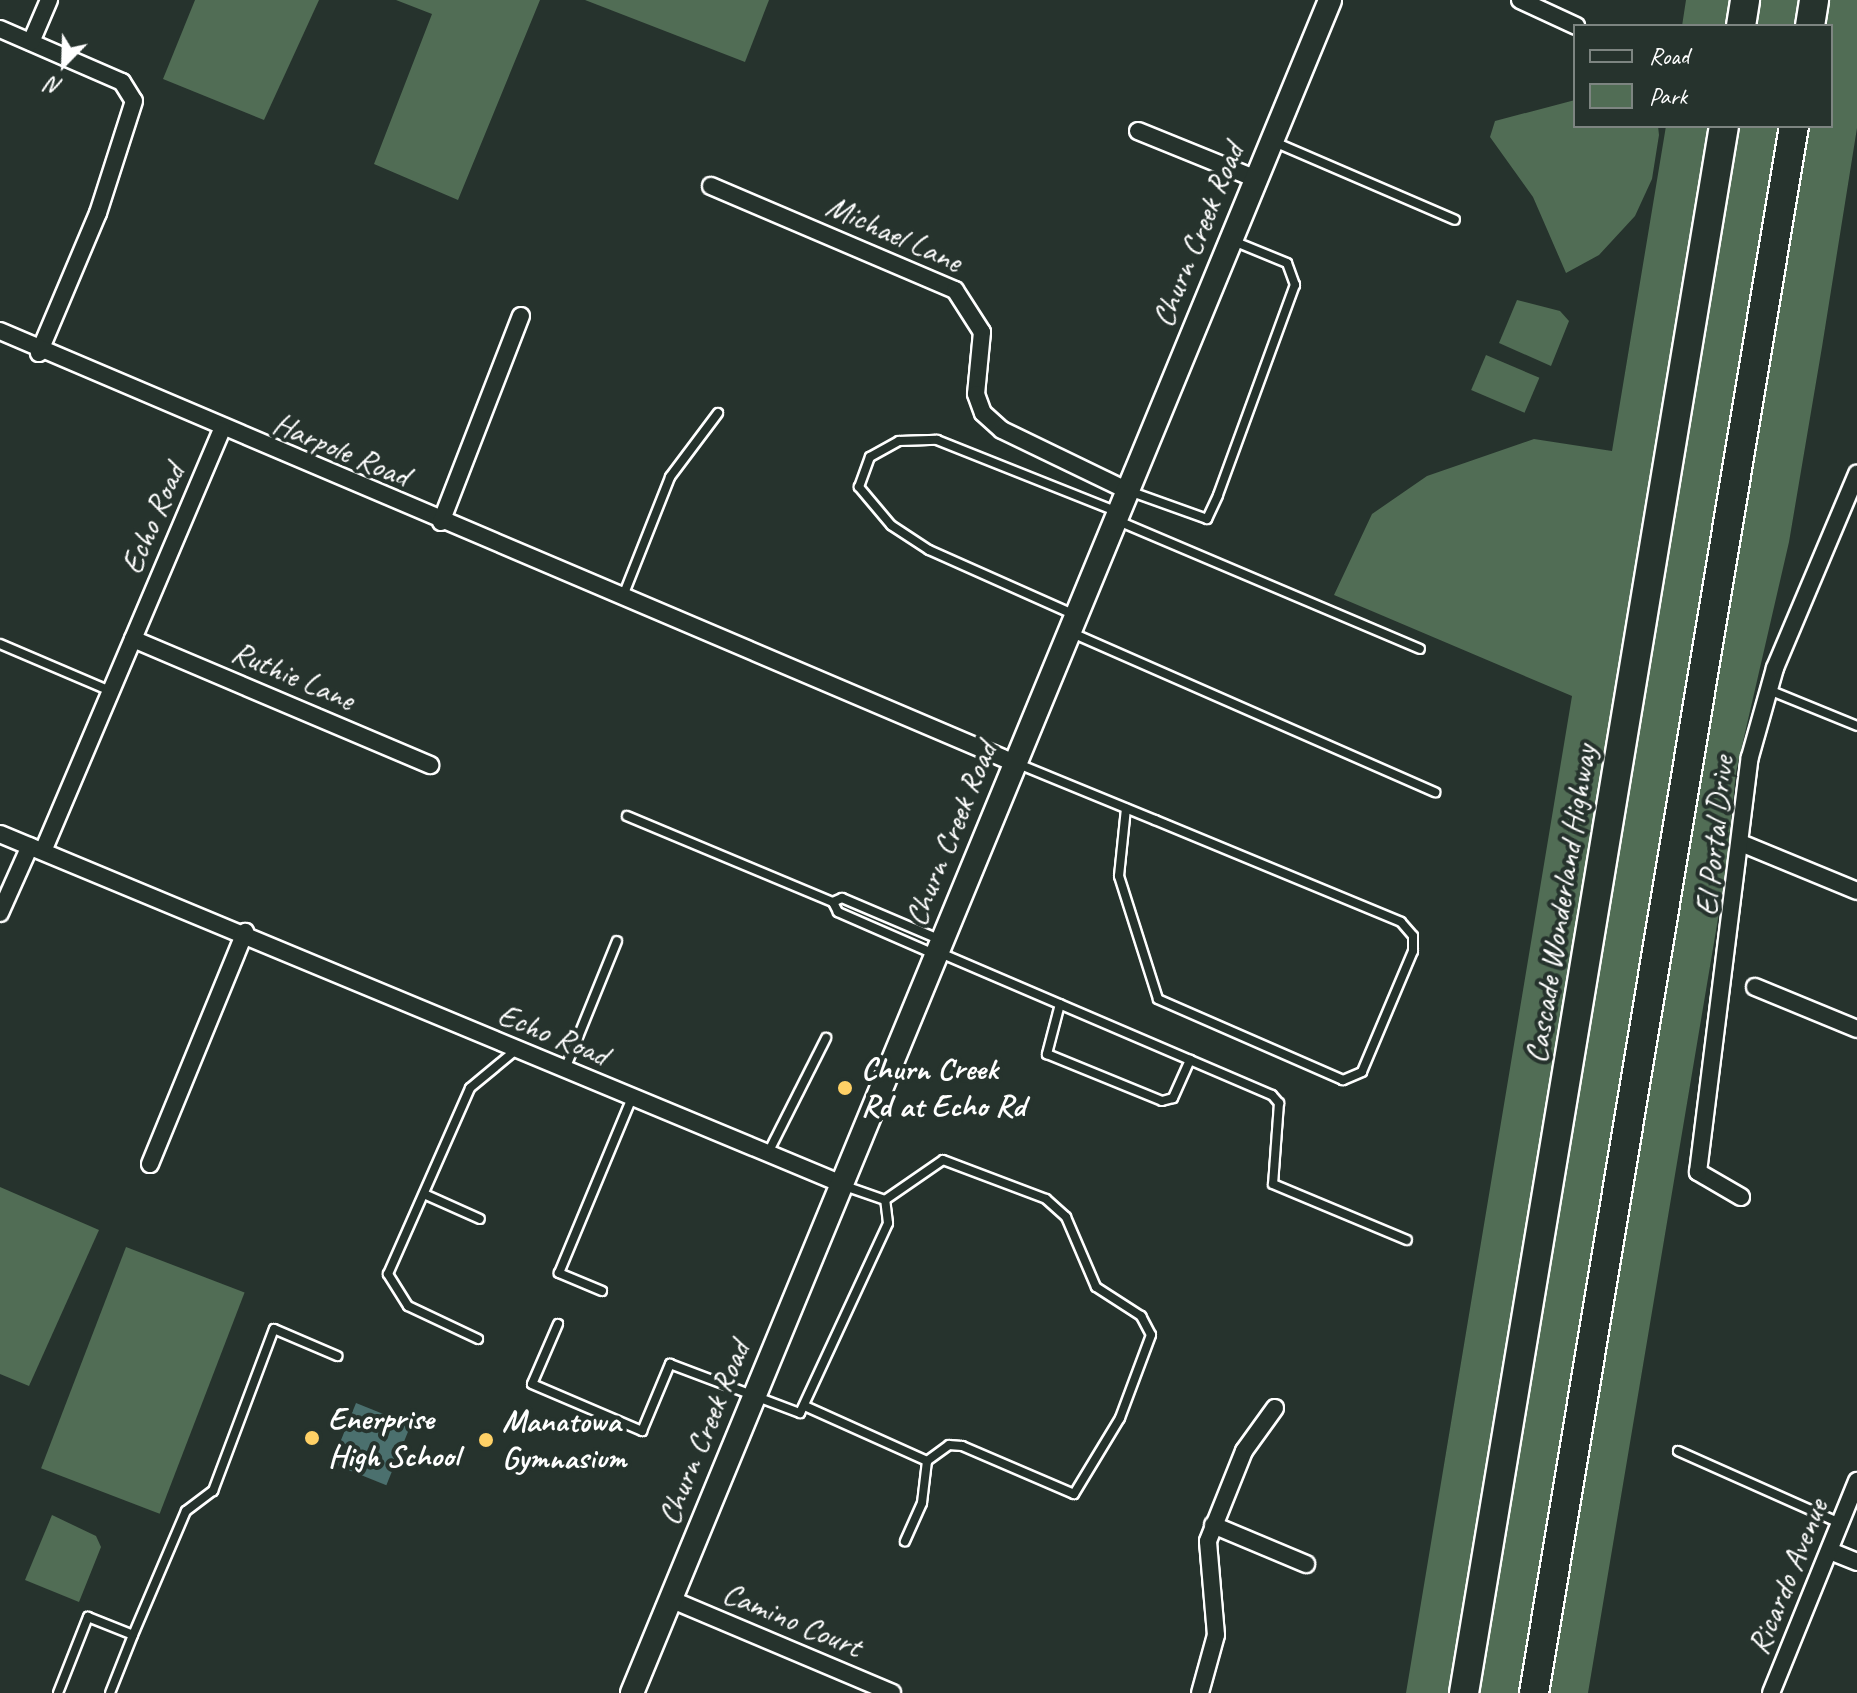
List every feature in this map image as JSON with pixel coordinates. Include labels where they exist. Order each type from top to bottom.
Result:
[{"type":"highway","points":[[1741,24],[1745,0]]},
{"type":"highway","points":[[1810,24],[1814,0]]},
{"type":"highway","name":"Cascade Wonderland Highway","points":[[1464,1693],[1724,128]]},
{"type":"highway","points":[[1534,1693],[1794,128]]},
{"type":"main road","name":"Churn Creek Road","points":[[632,1693],[1330,0]]},
{"type":"street","points":[[31,42],[49,0]]},
{"type":"street","points":[[1520,0],[1573,25]]},
{"type":"street","points":[[0,29],[122,82],[134,101],[98,213],[39,353]]},
{"type":"street","points":[[1138,131],[1256,179]]},
{"type":"street","name":"Michael Lane","points":[[711,186],[955,290],[982,332],[976,394],[983,413],[1002,430],[1128,491]]},
{"type":"street","points":[[441,522],[521,316]]},
{"type":"street","name":"Harpole Road","points":[[0,331],[39,353],[1015,763]]},
{"type":"street","name":"Echo Road","points":[[37,849],[111,691],[222,430]]},
{"type":"street","name":"El Portal Drive","points":[[1741,1197],[1698,1172],[1743,844],[1750,757],[1768,689],[1851,504],[1857,474]]},
{"type":"street","name":"Ruthie Lane","points":[[133,639],[430,765]]},
{"type":"street","name":"Echo Road","points":[[0,834],[245,932],[516,1050],[842,1184]]},
{"type":"street","points":[[1743,844],[1857,891]]},
{"type":"street","points":[[0,913],[37,849]]},
{"type":"street","points":[[150,1164],[245,932]]},
{"type":"street","points":[[1755,987],[1857,1029]]},
{"type":"street","points":[[1200,1693],[1216,1646],[1206,1565],[1213,1525],[1244,1451],[1275,1408]]},
{"type":"street","name":"Ricardo Avenue","points":[[1771,1693],[1857,1481]]},
{"type":"street","points":[[1213,1525],[1306,1564]]},
{"type":"street","points":[[1830,1551],[1857,1562]]},
{"type":"street","name":"Camino Court","points":[[670,1599],[892,1693]]},
{"type":"lane","points":[[1271,141],[1455,220]]},
{"type":"lane","points":[[1128,491],[1207,519],[1218,495],[1295,285],[1287,263],[1231,239]]},
{"type":"lane","points":[[623,597],[670,477],[718,413]]},
{"type":"lane","points":[[1420,649],[937,440],[899,441],[870,457],[859,487],[891,525],[929,550],[1073,624],[1435,792]]},
{"type":"lane","points":[[0,644],[111,691]]},
{"type":"lane","points":[[1768,689],[1857,726]]},
{"type":"lane","points":[[1015,763],[1126,808],[1401,922],[1413,936],[1413,951],[1362,1072],[1343,1080],[1158,999],[1119,876],[1126,808]]},
{"type":"lane","points":[[627,816],[833,902],[838,912],[938,949]]},
{"type":"lane","points":[[833,902],[842,898],[938,949],[1190,1060],[1279,1103],[1273,1184],[1407,1240]]},
{"type":"lane","points":[[565,1070],[617,941]]},
{"type":"lane","points":[[1060,1004],[1045,1049],[1168,1101],[1190,1060]]},
{"type":"lane","points":[[767,1154],[826,1038]]},
{"type":"lane","points":[[478,1339],[408,1306],[390,1286],[388,1274],[470,1088],[516,1050]]},
{"type":"lane","points":[[602,1291],[559,1273],[632,1098]]},
{"type":"lane","points":[[885,1200],[943,1160],[1046,1199],[1066,1217],[1096,1287],[1141,1316],[1151,1335],[1120,1418],[1074,1494],[962,1446],[949,1445],[927,1461],[922,1503],[905,1541]]},
{"type":"lane","points":[[842,1184],[885,1200]]},
{"type":"lane","points":[[424,1194],[480,1219]]},
{"type":"lane","points":[[807,1407],[888,1223],[885,1200]]},
{"type":"lane","points":[[558,1324],[532,1384],[642,1431],[670,1364],[786,1413],[807,1407],[927,1461]]},
{"type":"lane","points":[[110,1693],[186,1511],[213,1491],[274,1329],[337,1356]]},
{"type":"lane","points":[[1678,1451],[1841,1523]]},
{"type":"lane","points":[[58,1693],[88,1617],[133,1635]]},
{"type":"green space","points":[[195,0],[319,0],[264,120],[163,79]]},
{"type":"green space","points":[[396,0],[540,0],[458,200],[374,164],[432,14]]},
{"type":"green space","points":[[585,0],[769,0],[745,62]]},
{"type":"green space","points":[[1686,0],[1857,0],[1857,128],[1822,347],[1789,542],[1736,772],[1726,871],[1588,1693],[1406,1693],[1572,696],[1334,595],[1372,514],[1427,476],[1534,439],[1612,451],[1666,128],[1833,128],[1833,24],[1682,24]]},
{"type":"green space","points":[[1573,101],[1573,128],[1658,128],[1652,179],[1635,216],[1599,255],[1566,273],[1533,197],[1490,137],[1495,121]]},
{"type":"green space","points":[[1517,300],[1560,311],[1569,321],[1551,366],[1499,343]]},
{"type":"green space","points":[[1486,355],[1539,378],[1525,413],[1471,390]]},
{"type":"green space","points":[[0,1187],[99,1230],[29,1386],[0,1374]]},
{"type":"green space","points":[[126,1247],[245,1293],[160,1514],[41,1468]]},
{"type":"green space","points":[[52,1515],[96,1536],[101,1547],[79,1602],[25,1580]]},
{"type":"water","points":[[356,1403],[411,1425],[386,1485],[332,1463]]},
{"type":"place","name":"Churn Creek Rd at Echo Rd","points":[[845,1088]]},
{"type":"place","name":"Enerprise High School","points":[[312,1438]]},
{"type":"place","name":"Manatowa Gymnasium","points":[[486,1440]]}]
